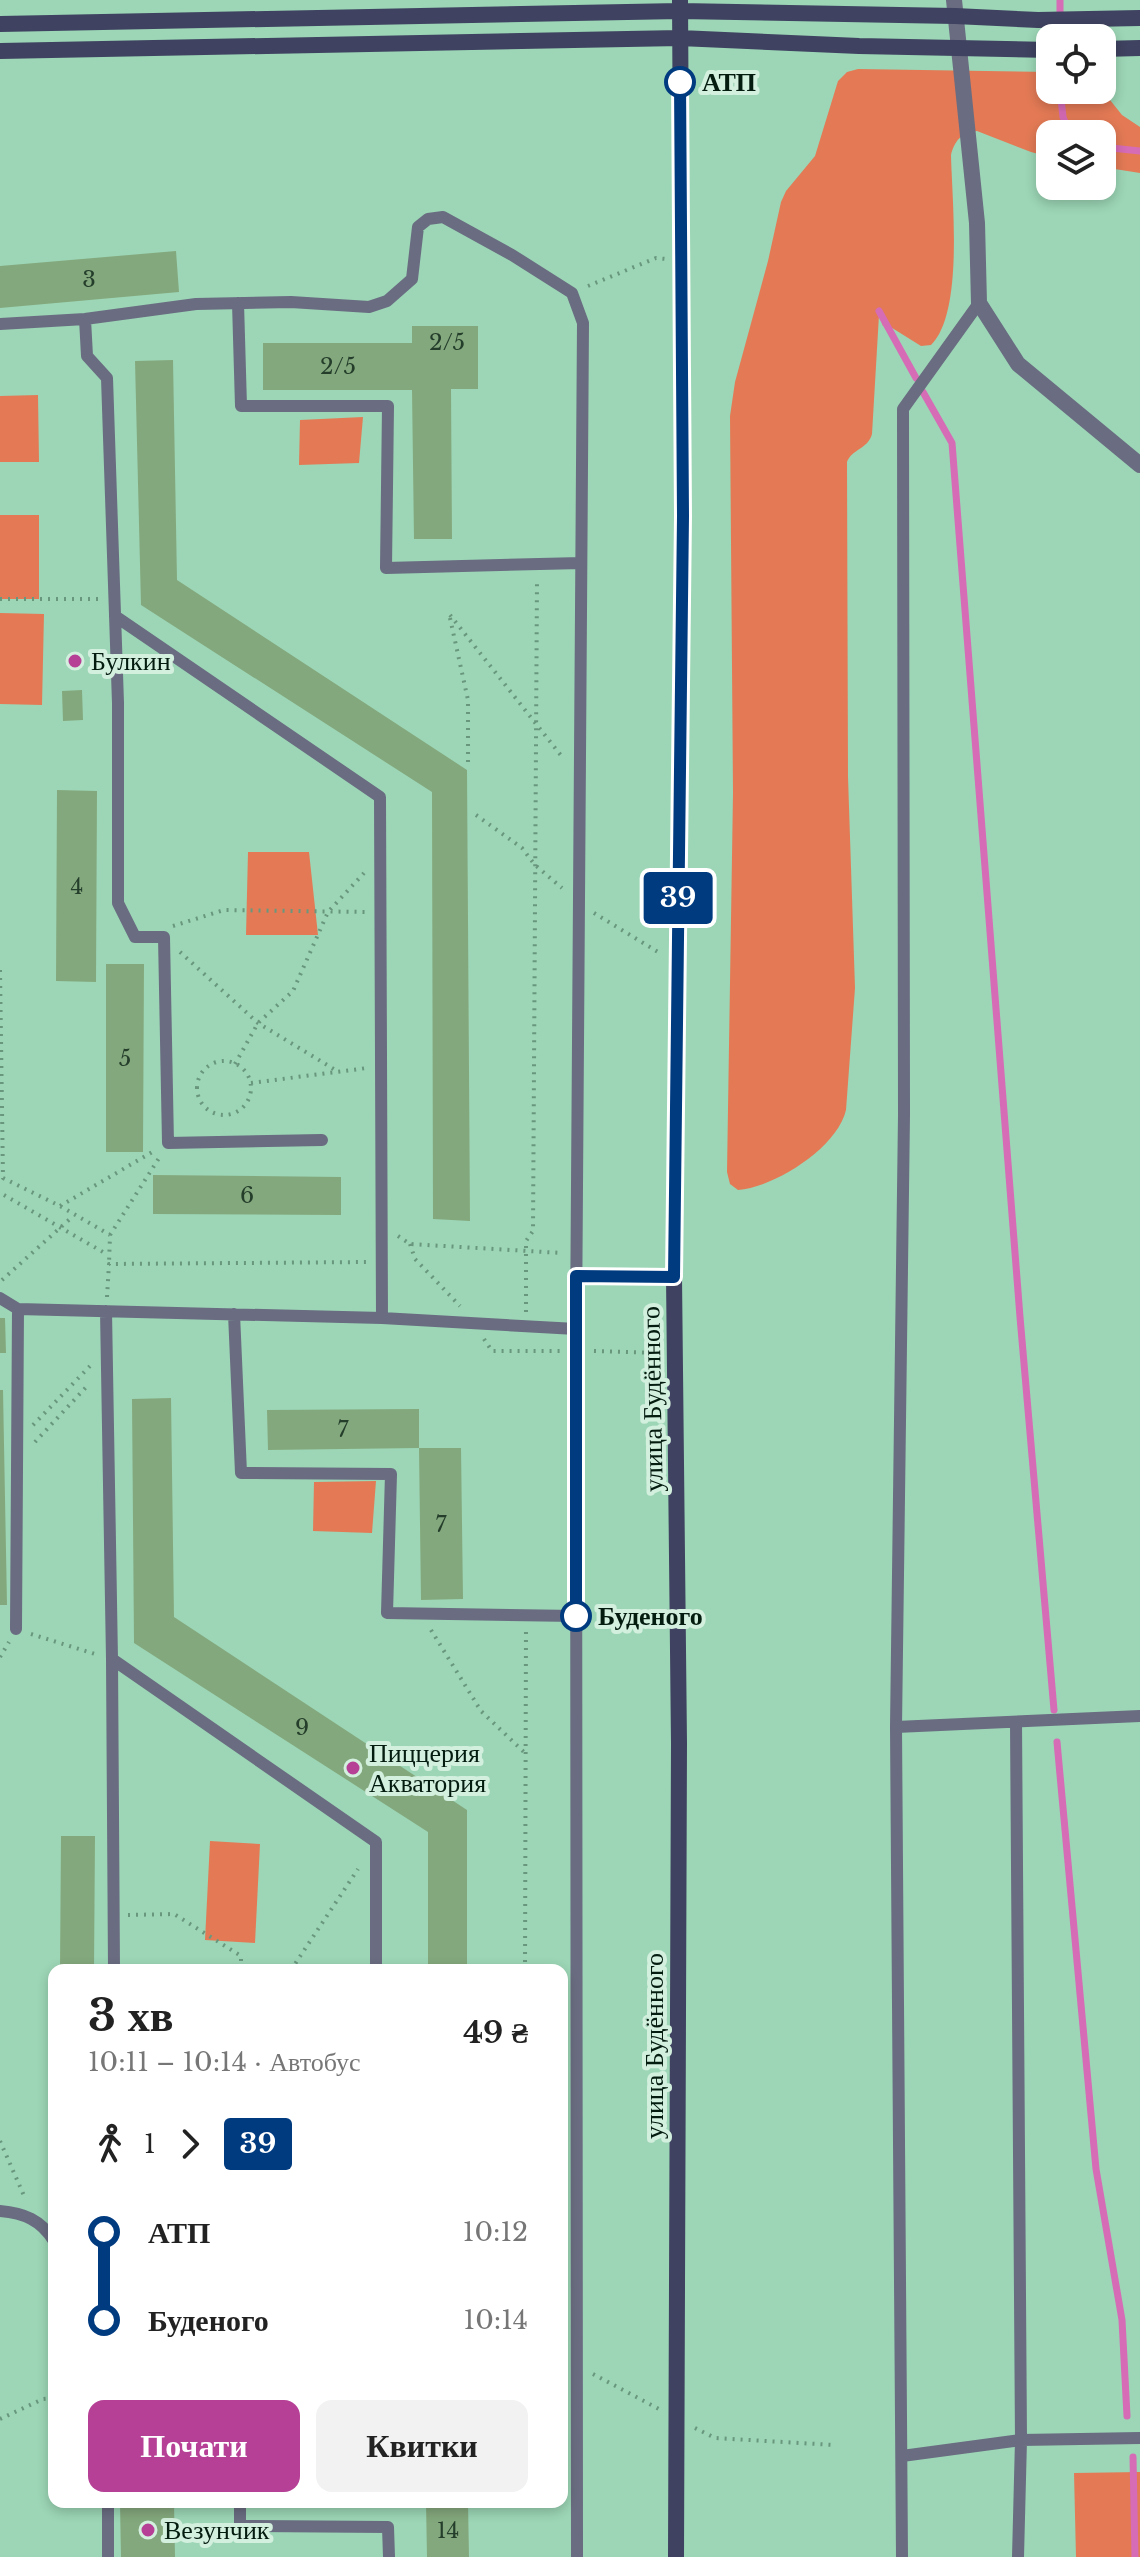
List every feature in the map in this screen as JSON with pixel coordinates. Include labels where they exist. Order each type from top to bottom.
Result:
[{"type":"main road","points":[[0,24],[680,5],[955,8],[1038,20],[1140,18]]},
{"type":"main road","name":"улица Будённого","points":[[676,2557],[679,1727],[674,1277],[683,516],[680,5]]},
{"type":"main road","points":[[0,51],[680,38],[1036,50]]},
{"type":"main road","points":[[1116,49],[1140,48]]},
{"type":"street","points":[[955,8],[977,223],[979,303],[1018,364],[1140,465]]},
{"type":"lane","points":[[0,324],[85,319],[196,304],[291,302],[369,307],[387,301],[412,279],[418,227],[428,219],[443,217],[572,293],[583,323],[576,1276],[577,2557]]},
{"type":"lane","points":[[238,303],[241,406],[388,406],[386,568],[581,563]]},
{"type":"lane","points":[[902,2557],[896,1727],[904,1115],[903,409],[979,303]]},
{"type":"lane","points":[[85,319],[87,356],[107,378],[118,703],[118,903],[135,937],[164,937],[168,1143],[322,1140]]},
{"type":"lane","points":[[115,616],[380,797],[382,1318]]},
{"type":"lane","points":[[576,1276],[674,1277]]},
{"type":"lane","points":[[0,1298],[18,1309],[382,1318],[576,1329]]},
{"type":"lane","points":[[16,1629],[18,1309]]},
{"type":"lane","points":[[106,1311],[114,1964]]},
{"type":"lane","points":[[234,1314],[241,1473],[391,1474],[387,1613],[576,1616]]},
{"type":"lane","points":[[112,1659],[376,1842],[376,1964]]},
{"type":"lane","points":[[896,1727],[1140,1716]]},
{"type":"lane","points":[[1016,1722],[1021,2440],[1018,2557]]},
{"type":"lane","points":[[0,2211],[34,2218],[48,2230]]},
{"type":"lane","points":[[568,2328],[576,2328]]},
{"type":"lane","points":[[902,2456],[1021,2440],[1140,2438]]},
{"type":"lane","points":[[108,2508],[108,2557]]},
{"type":"lane","points":[[240,2508],[240,2526],[388,2527],[389,2557]]},
{"type":"path","points":[[572,293],[656,258],[682,261]]},
{"type":"path","points":[[526,1326],[526,1241],[533,1231],[537,564]]},
{"type":"path","points":[[0,599],[114,600]]},
{"type":"path","points":[[468,765],[468,700],[450,615],[580,779]]},
{"type":"path","points":[[235,1064],[258,1023],[293,991],[328,912],[380,854]]},
{"type":"path","points":[[135,937],[224,910],[381,912]]},
{"type":"path","points":[[164,937],[258,1023],[337,1071]]},
{"type":"path","points":[[0,970],[3,1178],[110,1235]]},
{"type":"path","points":[[217,1062],[235,1064],[242,1068],[251,1083],[248,1100],[235,1113],[218,1115],[203,1105],[197,1089],[202,1072],[217,1062]]},
{"type":"path","points":[[251,1083],[381,1066]]},
{"type":"path","points":[[60,1206],[168,1143]]},
{"type":"path","points":[[106,1311],[110,1235],[168,1143]]},
{"type":"path","points":[[4,1195],[103,1252]]},
{"type":"path","points":[[0,1282],[71,1218]]},
{"type":"path","points":[[382,1225],[410,1244],[577,1254]]},
{"type":"path","points":[[109,1264],[382,1262]]},
{"type":"path","points":[[17,1441],[107,1349]]},
{"type":"path","points":[[17,1461],[107,1366]]},
{"type":"path","points":[[420,1614],[481,1711],[526,1754]]},
{"type":"path","points":[[525,1964],[526,1615]]},
{"type":"path","points":[[16,1629],[112,1659]]},
{"type":"path","points":[[295,1964],[376,1842]]},
{"type":"path","points":[[114,1915],[174,1914],[241,1956],[241,1964]]},
{"type":"path","points":[[0,2141],[34,2218]]},
{"type":"path","points":[[576,2365],[715,2438],[834,2445]]},
{"type":"path","points":[[0,2419],[48,2399]]},
{"type":"shaded area","points":[[858,69],[1036,72],[1036,104],[1113,104],[1122,115],[1140,127],[1140,173],[1116,169],[1116,120],[1036,120],[1036,153],[977,131],[963,135],[951,155],[954,255],[948,308],[941,329],[931,345],[921,346],[889,326],[883,326],[879,315],[872,434],[847,462],[848,777],[855,988],[846,1110],[831,1138],[802,1163],[769,1182],[738,1190],[730,1184],[727,1172],[733,793],[730,416],[735,382],[781,202],[786,191],[815,156],[838,81],[847,72]]},
{"type":"shaded area","points":[[38,395],[39,462],[0,462],[0,396]]},
{"type":"shaded area","points":[[363,417],[359,463],[299,465],[300,420]]},
{"type":"shaded area","points":[[0,515],[39,515],[39,599],[0,599]]},
{"type":"shaded area","points":[[0,613],[44,614],[42,705],[0,704]]},
{"type":"shaded area","points":[[248,852],[309,852],[318,935],[246,935]]},
{"type":"shaded area","points":[[376,1481],[372,1533],[313,1531],[314,1482]]},
{"type":"shaded area","points":[[210,1841],[260,1844],[255,1943],[205,1940]]},
{"type":"shaded area","points":[[1140,2472],[1140,2557],[1076,2557],[1074,2473]]},
{"type":"building","points":[[176,251],[179,292],[0,308],[0,266]]},
{"type":"building","points":[[412,326],[478,326],[478,389],[451,389],[452,539],[414,539],[412,390],[263,390],[263,343],[412,343]]},
{"type":"building","points":[[173,360],[177,580],[467,770],[470,1221],[433,1219],[432,792],[141,605],[135,361]]},
{"type":"building","points":[[82,690],[83,720],[63,721],[62,691]]},
{"type":"building","points":[[57,790],[97,791],[96,982],[56,981]]},
{"type":"building","points":[[106,964],[144,964],[143,1152],[106,1152]]},
{"type":"building","points":[[153,1175],[341,1177],[341,1215],[153,1214]]},
{"type":"building","points":[[0,1318],[5,1318],[6,1353],[0,1353]]},
{"type":"building","points":[[0,1390],[3,1390],[7,1605],[0,1605]]},
{"type":"building","points":[[171,1398],[174,1617],[467,1810],[467,1964],[428,1964],[428,1832],[134,1643],[132,1399]]},
{"type":"building","points":[[419,1409],[419,1448],[268,1450],[267,1410]]},
{"type":"building","points":[[419,1448],[461,1448],[463,1599],[421,1600]]},
{"type":"building","points":[[61,1836],[95,1836],[94,1964],[60,1964]]},
{"type":"building","name":"Везунчик","points":[[120,2508],[174,2508],[175,2557],[121,2557]]},
{"type":"building","points":[[426,2508],[468,2508],[469,2557],[427,2557]]},
{"type":"waterway","points":[[1060,0],[1060,24]]},
{"type":"waterway","points":[[1062,104],[1064,120]]},
{"type":"waterway","points":[[1116,148],[1140,151]]},
{"type":"waterway","points":[[879,311],[916,378]]},
{"type":"waterway","points":[[923,392],[952,443],[1054,1710]]},
{"type":"waterway","points":[[1057,1742],[1096,2169],[1122,2320],[1127,2416]]},
{"type":"waterway","points":[[1133,2457],[1135,2557]]},
{"type":"bus line","name":"39","points":[[576,1616],[576,1276],[674,1277],[683,516],[680,82]]},
{"type":"place","name":"АТП","points":[[680,82]]},
{"type":"place","name":"Булкин","points":[[75,661]]},
{"type":"place","name":"Буденого","points":[[576,1616]]},
{"type":"place","name":"Пиццерия Акватория","points":[[353,1768]]},
{"type":"place","name":"Везунчик","points":[[148,2530]]}]
